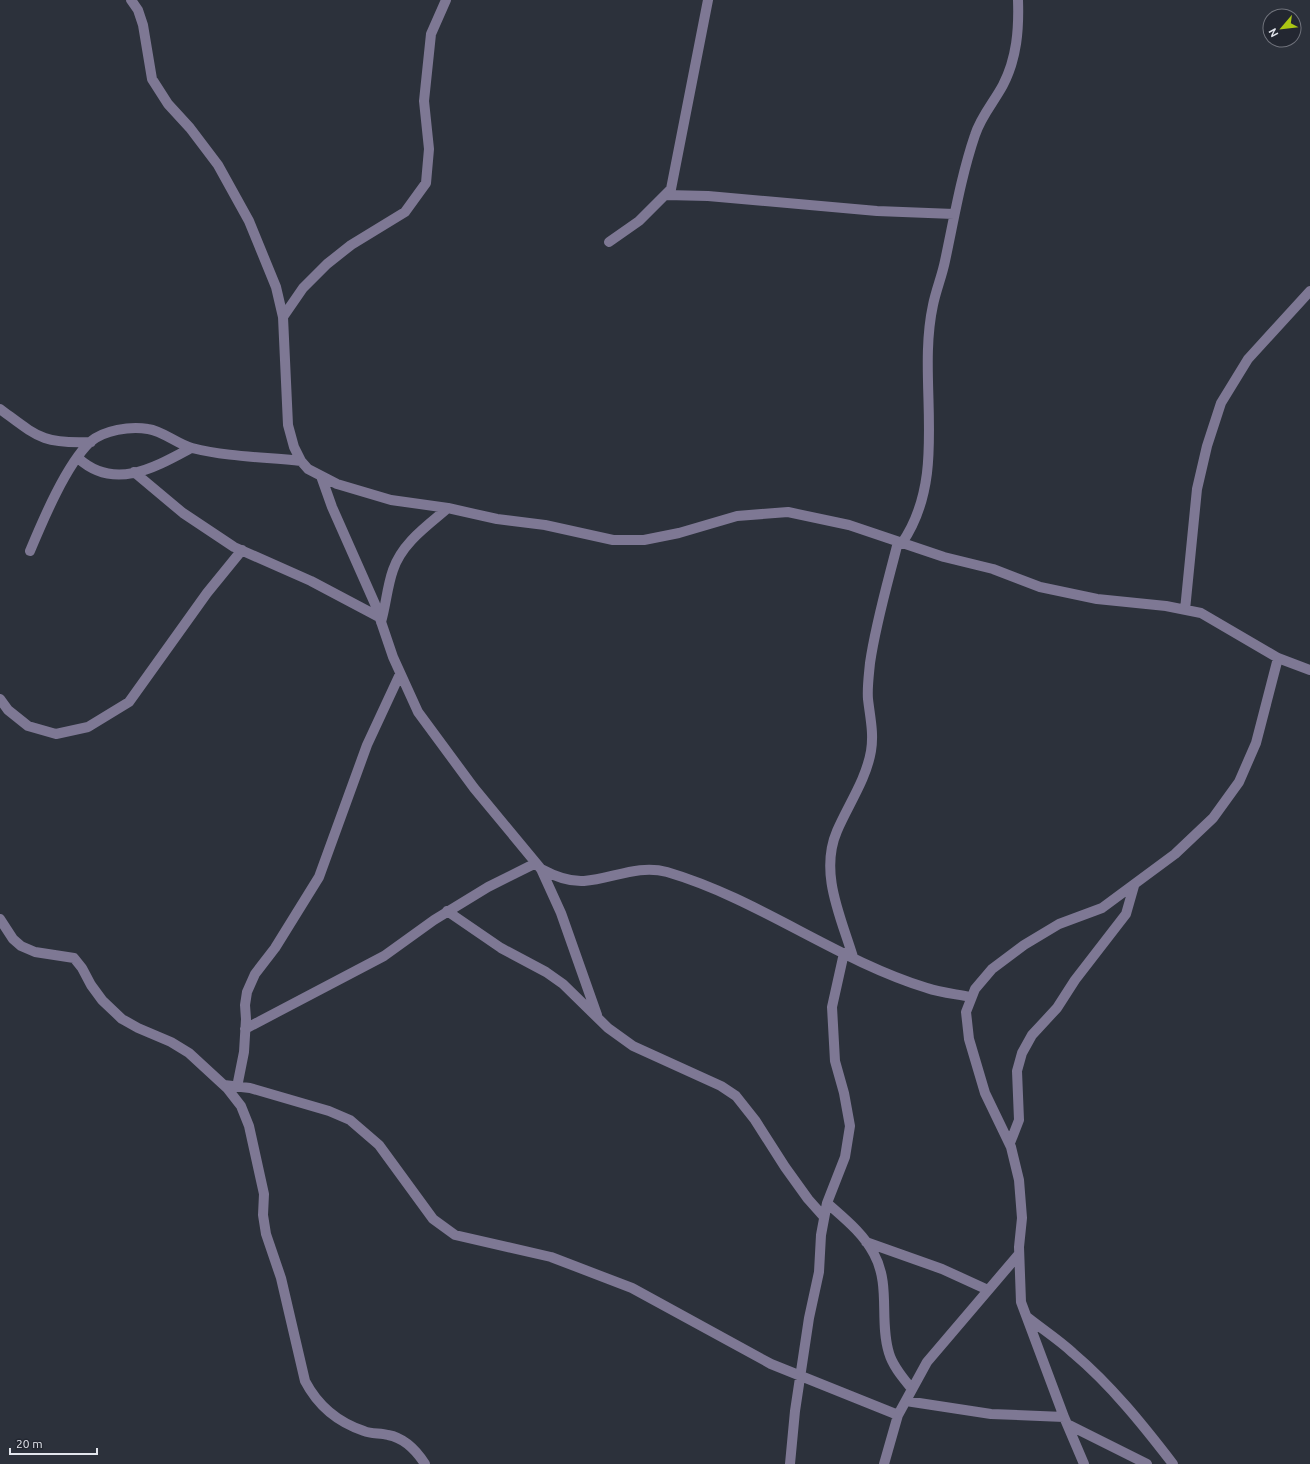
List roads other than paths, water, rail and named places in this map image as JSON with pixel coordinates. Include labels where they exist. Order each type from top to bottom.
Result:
[{"type":"street","points":[[131,0],[138,10],[143,26],[152,79],[168,104],[190,128],[218,165],[249,221],[276,287],[283,317],[288,425],[301,461],[308,469],[320,476],[338,484],[391,500],[448,508],[497,519],[545,525],[613,540],[644,540],[680,533],[737,516],[788,512],[849,525],[944,557],[993,569],[1040,587],[1096,599],[1166,606],[1201,613],[1278,658],[1310,670]]},
{"type":"street","points":[[283,317],[303,288],[327,264],[351,246],[405,212],[426,183],[429,149],[424,102],[431,34],[446,0]]},
{"type":"street","points":[[609,242],[639,221],[671,189],[708,0]]},
{"type":"street","points":[[790,1464],[795,1410],[809,1318],[819,1272],[821,1235],[824,1217],[827,1203],[845,1157],[850,1126],[844,1093],[835,1061],[832,1007],[849,955],[830,881],[829,857],[836,832],[858,789],[871,751],[872,730],[868,698],[870,663],[882,605],[900,542],[909,533],[920,510],[927,479],[929,446],[928,340],[933,305],[945,262],[954,214],[976,133],[986,112],[1003,86],[1013,64],[1019,28],[1018,0]]},
{"type":"street","points":[[666,195],[708,196],[877,211],[954,214]]},
{"type":"street","points":[[1185,610],[1197,489],[1207,446],[1221,403],[1248,359],[1310,291]]},
{"type":"street","points":[[0,409],[33,434],[49,441],[66,443],[91,442]]},
{"type":"street","points":[[30,551],[46,514],[78,458],[91,442],[104,434],[123,430],[150,429],[191,448],[231,455],[301,461]]},
{"type":"street","points":[[78,458],[88,468],[98,473],[120,476],[154,467],[191,448]]},
{"type":"street","points":[[134,472],[183,513],[242,550],[311,581],[380,619]]},
{"type":"street","points":[[320,476],[380,619],[400,674],[418,712],[474,788],[538,866],[561,913],[598,1018]]},
{"type":"street","points":[[380,619],[386,606],[386,594],[393,570],[405,547],[448,508]]},
{"type":"street","points":[[0,699],[8,710],[28,726],[56,734],[88,727],[129,702],[203,599],[242,550]]},
{"type":"street","points":[[1084,1464],[1065,1421],[1021,1302],[1019,1254],[1022,1218],[1019,1180],[1010,1143],[985,1093],[969,1039],[966,1012],[974,989],[992,970],[1024,946],[1059,924],[1102,908],[1134,886],[1175,854],[1213,818],[1239,782],[1256,743],[1278,658]]},
{"type":"street","points":[[237,1087],[244,1052],[245,1005],[247,992],[255,974],[275,948],[318,877],[367,745],[400,674]]},
{"type":"street","points":[[538,866],[555,877],[584,881],[636,870],[665,872],[716,890],[880,970],[928,989],[972,997]]},
{"type":"street","points":[[245,1029],[384,956],[447,912],[488,887],[538,866]]},
{"type":"street","points":[[1010,1143],[1019,1120],[1017,1071],[1022,1053],[1032,1035],[1057,1008],[1075,980],[1126,914],[1134,886]]},
{"type":"street","points":[[447,912],[501,948],[563,984],[608,1028],[633,1046],[721,1086],[736,1096],[755,1120],[785,1167],[808,1199],[824,1217]]},
{"type":"street","points":[[0,919],[13,939],[21,946],[34,952],[74,958],[102,1000],[122,1019],[138,1028],[172,1042],[189,1053],[224,1085],[241,1106],[249,1126],[264,1194],[263,1215],[266,1234],[281,1278],[305,1381],[325,1410],[344,1423],[365,1432],[390,1435],[408,1443],[417,1451],[425,1464]]},
{"type":"street","points":[[224,1085],[250,1088],[329,1111],[350,1120],[379,1145],[434,1219],[455,1235],[551,1257],[632,1288],[771,1364],[898,1415]]},
{"type":"street","points":[[827,1203],[858,1230],[875,1255],[884,1285],[884,1328],[889,1354],[912,1389]]},
{"type":"street","points":[[866,1242],[942,1269],[988,1290]]},
{"type":"street","points":[[884,1464],[898,1415],[927,1362],[1019,1254]]},
{"type":"street","points":[[1027,1317],[1073,1352],[1113,1392],[1148,1431],[1173,1464]]},
{"type":"street","points":[[906,1401],[991,1414],[1065,1421],[1147,1464]]}]
